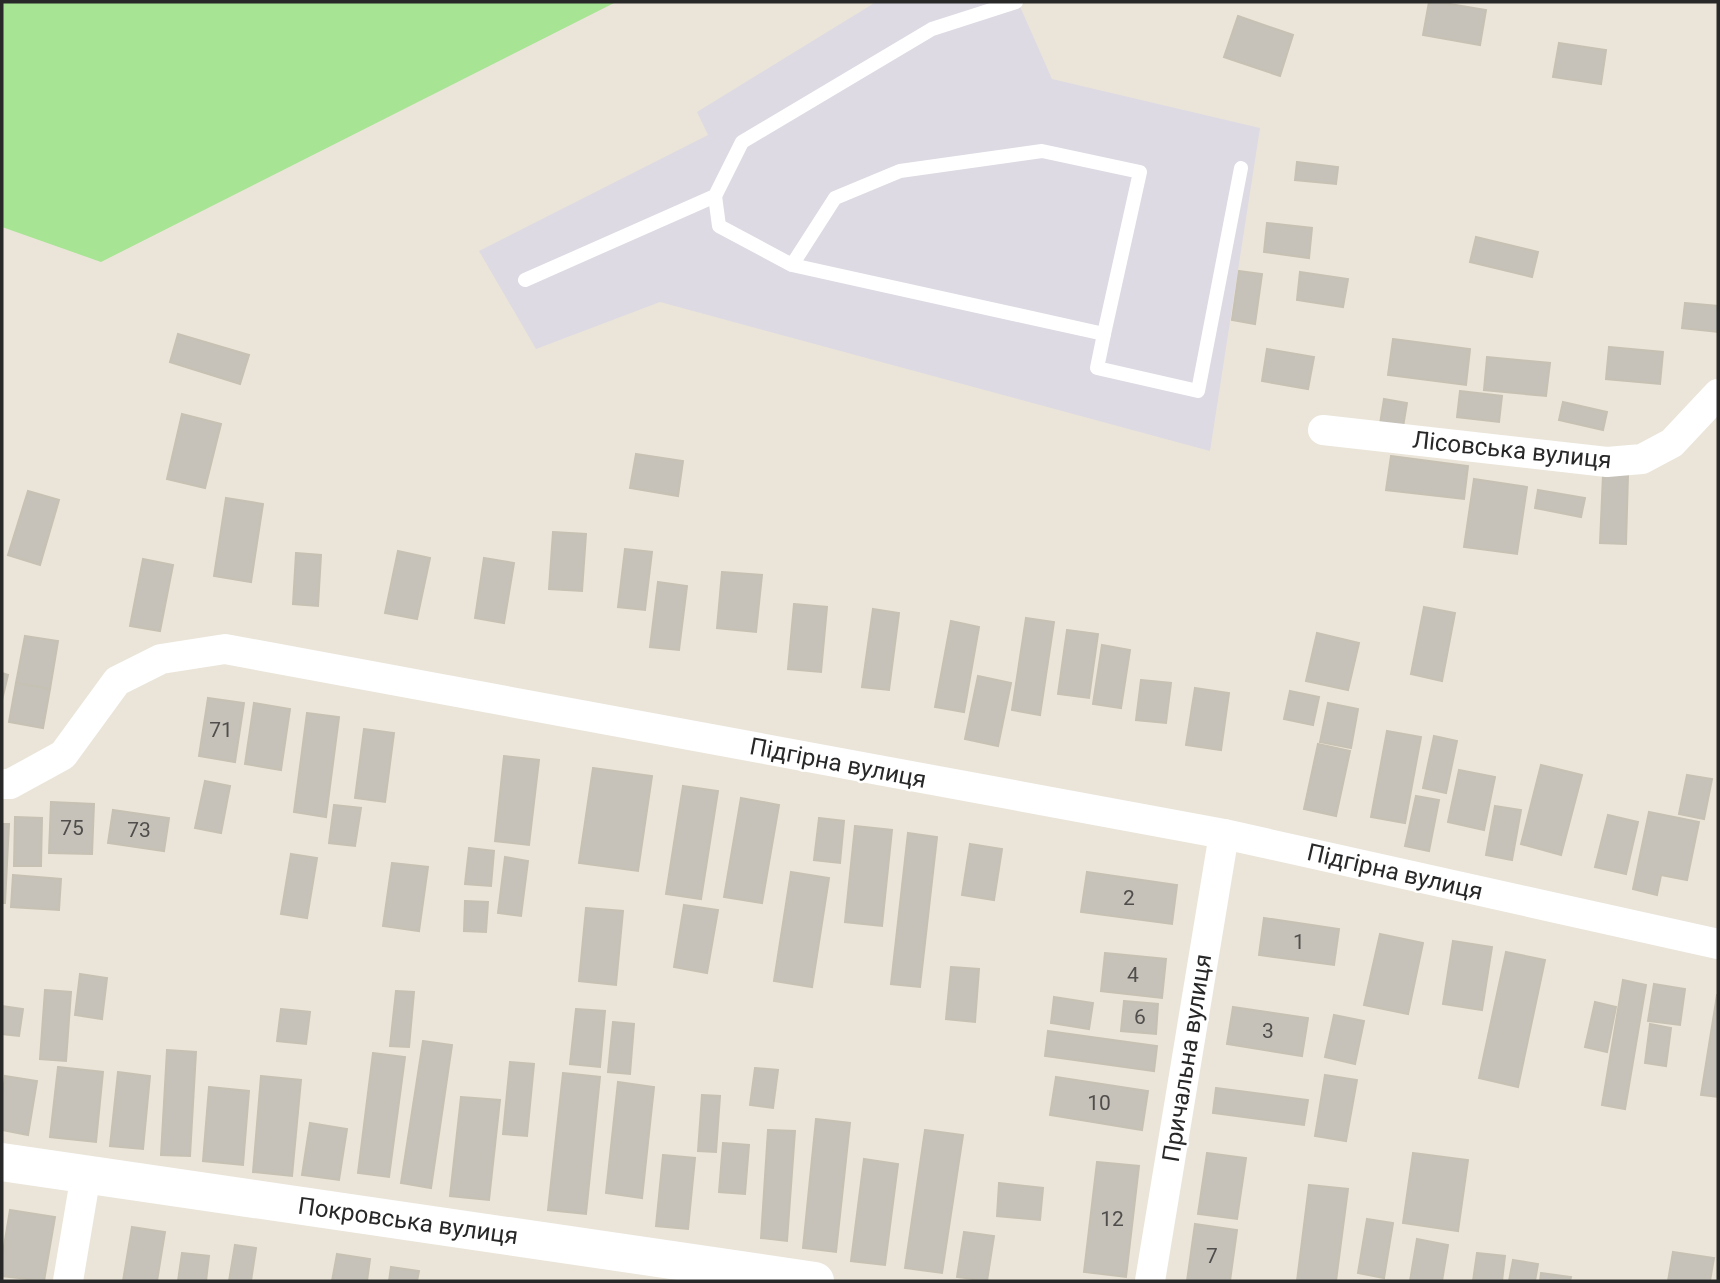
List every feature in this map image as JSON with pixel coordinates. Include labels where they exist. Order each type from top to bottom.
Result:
[{"type":"street","name":"Лісовська вулиця","points":[[1324,430],[1607,462],[1642,459],[1672,443],[1718,394]]},
{"type":"street","name":"Підгірна вулиця","points":[[2,784],[10,784],[63,755],[117,681],[161,659],[225,649],[1224,834],[1718,944]]},
{"type":"street","name":"Причальна вулиця","points":[[1150,1281],[1224,834]]},
{"type":"street","name":"Покровська вулиця","points":[[2,1162],[815,1281]]},
{"type":"street","points":[[68,1281],[86,1174]]},
{"type":"lane","points":[[1016,2],[932,29],[742,142],[715,197],[719,226],[792,265],[1104,334]]},
{"type":"lane","points":[[792,265],[835,198],[900,171],[1042,151],[1140,172],[1097,368],[1198,391],[1241,168]]},
{"type":"lane","points":[[526,280],[715,197]]},
{"type":"shaded area","points":[[876,2],[1018,2],[1052,79],[1260,128],[1210,451],[660,302],[536,349],[479,251],[708,135],[697,112]]},
{"type":"green space","points":[[2,2],[616,2],[101,262],[2,227]]},
{"type":"building","points":[[1429,2],[1486,10],[1480,45],[1423,35]]},
{"type":"building","points":[[1238,16],[1293,35],[1280,76],[1224,57]]},
{"type":"building","points":[[1559,43],[1606,50],[1601,84],[1553,77]]},
{"type":"building","points":[[1297,162],[1338,167],[1336,184],[1295,180]]},
{"type":"building","points":[[1267,223],[1312,228],[1309,258],[1264,252]]},
{"type":"building","points":[[1476,237],[1538,252],[1532,277],[1470,262]]},
{"type":"building","points":[[1239,271],[1262,274],[1255,324],[1232,320]]},
{"type":"building","points":[[1300,272],[1348,279],[1343,307],[1297,300]]},
{"type":"building","points":[[1685,303],[1718,306],[1718,332],[1682,328]]},
{"type":"building","points":[[178,334],[249,355],[240,384],[170,362]]},
{"type":"building","points":[[1393,339],[1470,349],[1466,385],[1388,375]]},
{"type":"building","points":[[1609,347],[1663,352],[1660,384],[1606,379]]},
{"type":"building","points":[[1267,349],[1314,357],[1308,389],[1262,381]]},
{"type":"building","points":[[1487,357],[1550,363],[1546,396],[1484,390]]},
{"type":"building","points":[[1460,391],[1502,396],[1499,422],[1457,417]]},
{"type":"building","points":[[1384,399],[1407,403],[1403,427],[1380,424]]},
{"type":"building","points":[[1563,402],[1607,412],[1603,430],[1559,420]]},
{"type":"building","points":[[182,414],[221,424],[205,488],[167,479]]},
{"type":"building","points":[[636,454],[683,461],[678,496],[630,488]]},
{"type":"building","points":[[1391,456],[1468,466],[1464,499],[1386,490]]},
{"type":"building","points":[[1603,475],[1628,475],[1626,544],[1600,543]]},
{"type":"building","points":[[1474,479],[1527,487],[1517,554],[1464,547]]},
{"type":"building","points":[[1538,490],[1585,498],[1581,517],[1535,508]]},
{"type":"building","points":[[28,491],[59,500],[40,565],[8,555]]},
{"type":"building","points":[[226,498],[263,504],[251,582],[214,576]]},
{"type":"building","points":[[553,532],[586,534],[582,591],[549,589]]},
{"type":"building","points":[[625,549],[652,552],[645,610],[618,607]]},
{"type":"building","points":[[398,551],[430,558],[417,619],[385,613]]},
{"type":"building","points":[[296,553],[321,555],[318,606],[293,604]]},
{"type":"building","points":[[484,558],[514,563],[504,623],[475,618]]},
{"type":"building","points":[[143,559],[173,565],[160,631],[130,626]]},
{"type":"building","points":[[722,572],[762,575],[756,632],[717,628]]},
{"type":"building","points":[[658,582],[687,586],[679,650],[650,647]]},
{"type":"building","points":[[794,604],[827,607],[821,672],[788,669]]},
{"type":"building","points":[[1424,607],[1455,613],[1442,681],[1411,674]]},
{"type":"building","points":[[873,609],[899,613],[889,690],[862,687]]},
{"type":"building","points":[[1026,618],[1054,622],[1040,715],[1012,710]]},
{"type":"building","points":[[951,621],[979,627],[964,712],[935,707]]},
{"type":"building","points":[[1067,630],[1098,634],[1089,698],[1058,694]]},
{"type":"building","points":[[1317,633],[1359,643],[1348,690],[1306,681]]},
{"type":"building","points":[[25,636],[58,641],[50,689],[16,683]]},
{"type":"building","points":[[1102,645],[1130,650],[1121,708],[1093,704]]},
{"type":"building","points":[[2,673],[8,675],[2,700]]},
{"type":"building","points":[[978,676],[1011,683],[998,746],[965,739]]},
{"type":"building","points":[[1141,680],[1171,683],[1166,723],[1136,720]]},
{"type":"building","points":[[16,683],[50,689],[43,728],[9,722]]},
{"type":"building","points":[[1195,688],[1229,693],[1221,750],[1186,745]]},
{"type":"building","points":[[1290,691],[1319,697],[1313,725],[1284,719]]},
{"type":"building","points":[[208,698],[244,703],[235,762],[199,756]]},
{"type":"building","points":[[254,703],[290,709],[281,770],[245,764]]},
{"type":"building","points":[[1328,703],[1358,709],[1351,748],[1320,742]]},
{"type":"building","points":[[307,713],[339,717],[326,817],[294,812]]},
{"type":"building","points":[[364,729],[394,733],[385,802],[355,798]]},
{"type":"building","points":[[1387,731],[1421,737],[1405,823],[1371,817]]},
{"type":"building","points":[[1434,736],[1457,741],[1446,793],[1423,788]]},
{"type":"building","points":[[1318,744],[1350,751],[1336,816],[1304,809]]},
{"type":"building","points":[[504,756],[539,760],[529,845],[495,841]]},
{"type":"building","points":[[1541,765],[1582,775],[1561,855],[1521,844]]},
{"type":"building","points":[[593,768],[652,776],[638,871],[579,863]]},
{"type":"building","points":[[1459,770],[1495,777],[1484,830],[1448,822]]},
{"type":"building","points":[[1687,775],[1712,779],[1704,819],[1679,814]]},
{"type":"building","points":[[205,781],[230,786],[221,833],[195,828]]},
{"type":"building","points":[[683,786],[718,791],[701,899],[666,894]]},
{"type":"building","points":[[1416,796],[1439,800],[1429,851],[1405,846]]},
{"type":"building","points":[[741,798],[779,805],[762,903],[724,897]]},
{"type":"building","points":[[51,802],[94,804],[92,854],[49,853]]},
{"type":"building","points":[[334,805],[361,808],[355,846],[329,843]]},
{"type":"building","points":[[1495,806],[1521,810],[1512,860],[1486,855]]},
{"type":"building","points":[[113,810],[169,818],[164,851],[108,843]]},
{"type":"building","points":[[1649,812],[1699,822],[1687,880],[1661,875],[1657,895],[1633,889]]},
{"type":"building","points":[[1608,815],[1638,822],[1626,874],[1595,867]]},
{"type":"building","points":[[15,817],[42,818],[41,866],[14,866]]},
{"type":"building","points":[[819,818],[844,821],[840,863],[814,860]]},
{"type":"building","points":[[2,824],[9,824],[5,903],[2,903]]},
{"type":"building","points":[[855,826],[892,830],[882,926],[845,922]]},
{"type":"building","points":[[908,833],[937,837],[920,987],[891,984]]},
{"type":"building","points":[[970,844],[1002,849],[994,900],[962,895]]},
{"type":"building","points":[[469,848],[494,851],[491,886],[465,884]]},
{"type":"building","points":[[291,854],[317,858],[307,918],[281,914]]},
{"type":"building","points":[[505,857],[528,861],[521,916],[498,913]]},
{"type":"building","points":[[392,863],[428,867],[419,931],[383,926]]},
{"type":"building","points":[[791,872],[829,878],[812,987],[774,981]]},
{"type":"building","points":[[1087,872],[1177,885],[1172,924],[1081,912]]},
{"type":"building","points":[[13,875],[61,879],[59,910],[11,907]]},
{"type":"building","points":[[465,901],[488,902],[486,932],[464,931]]},
{"type":"building","points":[[684,905],[718,910],[707,973],[674,967]]},
{"type":"building","points":[[586,908],[623,911],[616,985],[579,981]]},
{"type":"building","points":[[1264,918],[1339,929],[1334,965],[1259,955]]},
{"type":"building","points":[[1380,934],[1423,943],[1408,1014],[1364,1005]]},
{"type":"building","points":[[1453,941],[1492,947],[1482,1010],[1443,1004]]},
{"type":"building","points":[[1506,952],[1545,960],[1518,1087],[1479,1078]]},
{"type":"building","points":[[1105,953],[1166,959],[1162,998],[1101,991]]},
{"type":"building","points":[[951,967],[979,969],[975,1022],[946,1019]]},
{"type":"building","points":[[80,974],[107,978],[102,1019],[75,1015]]},
{"type":"building","points":[[1623,980],[1646,985],[1625,1109],[1602,1105]]},
{"type":"building","points":[[1654,984],[1685,989],[1680,1025],[1648,1021]]},
{"type":"building","points":[[45,990],[71,992],[66,1061],[40,1059]]},
{"type":"building","points":[[396,991],[414,992],[409,1047],[390,1046]]},
{"type":"building","points":[[1718,995],[1718,1097],[1701,1095]]},
{"type":"building","points":[[1054,997],[1093,1003],[1089,1029],[1051,1023]]},
{"type":"building","points":[[1124,1001],[1158,1004],[1156,1034],[1121,1031]]},
{"type":"building","points":[[1595,1002],[1616,1007],[1607,1052],[1585,1047]]},
{"type":"building","points":[[2,1006],[23,1009],[19,1036],[2,1034]]},
{"type":"building","points":[[1233,1007],[1308,1018],[1302,1056],[1227,1044]]},
{"type":"building","points":[[281,1009],[310,1012],[306,1044],[277,1041]]},
{"type":"building","points":[[576,1009],[605,1011],[600,1067],[570,1064]]},
{"type":"building","points":[[1334,1015],[1364,1021],[1355,1064],[1325,1057]]},
{"type":"building","points":[[613,1022],[634,1024],[630,1074],[608,1072]]},
{"type":"building","points":[[1650,1024],[1671,1028],[1666,1066],[1645,1063]]},
{"type":"building","points":[[1048,1031],[1157,1046],[1154,1071],[1045,1056]]},
{"type":"building","points":[[423,1041],[452,1045],[431,1188],[401,1183]]},
{"type":"building","points":[[167,1050],[196,1052],[190,1156],[161,1155]]},
{"type":"building","points":[[373,1053],[405,1057],[389,1177],[358,1173]]},
{"type":"building","points":[[510,1062],[534,1064],[527,1136],[503,1134]]},
{"type":"building","points":[[58,1067],[103,1072],[96,1142],[50,1137]]},
{"type":"building","points":[[755,1068],[778,1070],[773,1108],[750,1105]]},
{"type":"building","points":[[118,1072],[150,1076],[143,1149],[110,1146]]},
{"type":"building","points":[[563,1073],[600,1077],[586,1214],[548,1210]]},
{"type":"building","points":[[1325,1075],[1357,1080],[1346,1141],[1315,1136]]},
{"type":"building","points":[[5,1076],[37,1081],[28,1135],[2,1130]]},
{"type":"building","points":[[261,1076],[301,1080],[292,1176],[253,1172]]},
{"type":"building","points":[[1056,1077],[1148,1091],[1142,1130],[1050,1115]]},
{"type":"building","points":[[618,1082],[654,1087],[642,1198],[606,1193]]},
{"type":"building","points":[[209,1087],[249,1091],[243,1165],[203,1161]]},
{"type":"building","points":[[1216,1088],[1308,1100],[1304,1125],[1213,1113]]},
{"type":"building","points":[[702,1095],[720,1096],[716,1152],[698,1151]]},
{"type":"building","points":[[461,1097],[500,1100],[489,1200],[450,1196]]},
{"type":"building","points":[[816,1119],[850,1123],[836,1252],[803,1248]]},
{"type":"building","points":[[310,1123],[347,1129],[339,1180],[302,1175]]},
{"type":"building","points":[[768,1130],[795,1131],[787,1241],[761,1238]]},
{"type":"building","points":[[925,1130],[963,1135],[942,1273],[905,1268]]},
{"type":"building","points":[[723,1143],[749,1145],[745,1194],[719,1192]]},
{"type":"building","points":[[1207,1153],[1246,1158],[1237,1219],[1198,1214]]},
{"type":"building","points":[[1413,1153],[1468,1160],[1458,1231],[1403,1223]]},
{"type":"building","points":[[663,1155],[695,1158],[688,1229],[656,1226]]},
{"type":"building","points":[[864,1159],[898,1164],[885,1265],[851,1261]]},
{"type":"building","points":[[1097,1162],[1139,1166],[1126,1277],[1084,1272]]},
{"type":"building","points":[[999,1183],[1043,1188],[1040,1220],[997,1216]]},
{"type":"building","points":[[1309,1185],[1348,1189],[1336,1281],[1297,1281]]},
{"type":"building","points":[[10,1210],[55,1217],[44,1281],[2,1276],[2,1258]]},
{"type":"building","points":[[1367,1219],[1393,1223],[1384,1278],[1358,1273]]},
{"type":"building","points":[[1195,1224],[1237,1230],[1230,1281],[1187,1281]]},
{"type":"building","points":[[132,1227],[165,1232],[157,1281],[123,1281]]},
{"type":"building","points":[[964,1232],[994,1236],[987,1281],[957,1277]]},
{"type":"building","points":[[1417,1239],[1448,1245],[1442,1281],[1410,1281]]},
{"type":"building","points":[[235,1245],[256,1248],[251,1281],[229,1281]]},
{"type":"building","points":[[1673,1252],[1714,1258],[1710,1281],[1668,1281]]},
{"type":"building","points":[[182,1253],[209,1256],[206,1281],[178,1281]]},
{"type":"building","points":[[1477,1253],[1505,1256],[1502,1281],[1473,1281]]},
{"type":"building","points":[[337,1254],[370,1259],[367,1281],[332,1281]]},
{"type":"building","points":[[1513,1260],[1538,1264],[1535,1281],[1509,1281]]},
{"type":"building","points":[[391,1267],[419,1271],[417,1281],[389,1281]]},
{"type":"building","points":[[1541,1273],[1571,1277],[1570,1281],[1540,1281]]}]
